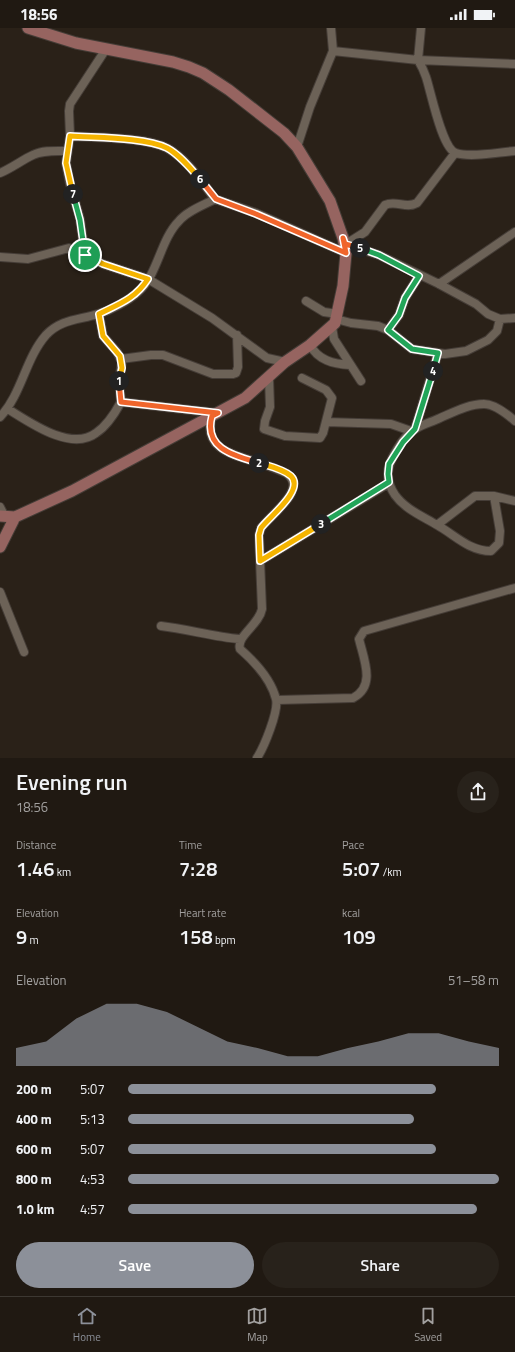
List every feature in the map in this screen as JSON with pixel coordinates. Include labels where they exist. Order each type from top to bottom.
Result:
[{"type":"street","points":[[28,28],[76,43],[173,62],[203,73],[258,112],[284,133],[297,147],[330,201],[345,245],[335,320],[334,339],[361,381]]},
{"type":"street","points":[[297,147],[310,107],[333,51],[331,28]]},
{"type":"street","points":[[421,28],[418,60],[426,76],[442,131],[450,150],[456,153],[515,151]]},
{"type":"street","points":[[85,255],[80,220],[68,174],[67,151],[70,136],[68,111],[70,104],[106,49]]},
{"type":"street","points":[[333,51],[418,60],[515,64]]},
{"type":"street","points":[[70,136],[133,140],[166,148],[177,155],[216,199],[345,245],[379,255],[419,276],[440,284],[476,304],[488,314],[500,318],[515,318]]},
{"type":"street","points":[[0,173],[16,166],[33,155],[67,151]]},
{"type":"street","points":[[345,245],[365,232],[385,205],[396,204],[409,206],[417,202],[456,153]]},
{"type":"street","points":[[0,417],[8,409],[31,356],[47,334],[60,324],[99,314],[128,300],[139,291],[148,279],[169,233],[180,220],[216,199]]},
{"type":"street","points":[[440,284],[515,232]]},
{"type":"street","points":[[0,257],[28,259],[64,248],[69,248],[103,264],[148,279],[237,335],[267,358],[285,362]]},
{"type":"street","points":[[388,330],[399,315],[405,298],[419,276]]},
{"type":"street","points":[[306,302],[335,320],[351,324],[378,326],[388,330],[412,349],[438,353],[454,354],[466,351],[488,340],[497,331],[500,318]]},
{"type":"street","points":[[8,409],[40,430],[66,437],[87,438],[102,428],[121,402],[119,381],[122,368],[121,359],[103,336],[99,314]]},
{"type":"street","points":[[0,547],[5,514],[72,491],[246,398],[285,362],[310,345],[335,320]]},
{"type":"street","points":[[121,359],[145,355],[163,355],[213,374],[233,374],[236,373],[238,367],[237,335]]},
{"type":"street","points":[[310,345],[316,355],[338,365],[350,365]]},
{"type":"street","points":[[438,353],[413,430],[403,442],[389,464],[389,482],[395,495],[408,508],[437,525],[463,543],[480,550],[491,550],[496,548],[500,538],[494,496]]},
{"type":"street","points":[[269,377],[271,395],[270,407],[264,425],[266,430],[285,436],[320,438],[331,403],[330,394],[321,387],[302,378]]},
{"type":"street","points":[[121,402],[215,415]]},
{"type":"street","points":[[326,422],[391,424],[413,430],[471,405],[485,404],[508,414],[515,421]]},
{"type":"street","points":[[215,415],[209,427],[213,439],[225,452],[273,467],[286,473],[293,479],[294,490],[261,528],[259,535],[262,586],[261,614],[254,625],[240,639],[240,649],[268,681],[277,700],[268,736],[257,758]]},
{"type":"street","points":[[260,561],[389,482]]},
{"type":"street","points":[[437,525],[475,496],[494,496],[515,501]]},
{"type":"street","points":[[277,700],[353,698],[362,693],[366,684],[367,676],[360,639],[364,631],[515,588]]},
{"type":"street","points":[[0,592],[24,652]]},
{"type":"street","points":[[161,626],[188,629],[214,637],[240,639]]},
{"type":"route","points":[[70,136],[133,140],[155,144],[166,148],[177,155],[216,199],[256,214],[346,253],[343,238],[345,244],[362,248],[379,255],[419,276],[417,282],[405,298],[399,315],[388,330],[412,349],[438,353],[415,429],[394,454],[389,464],[389,482],[260,561],[259,535],[261,528],[294,490],[292,477],[273,467],[225,452],[213,439],[209,427],[212,416],[218,413],[121,402],[119,381],[122,362],[120,356],[103,336],[99,314],[128,300],[139,291],[148,279],[103,264],[85,255],[80,220],[66,163],[70,136]]}]
